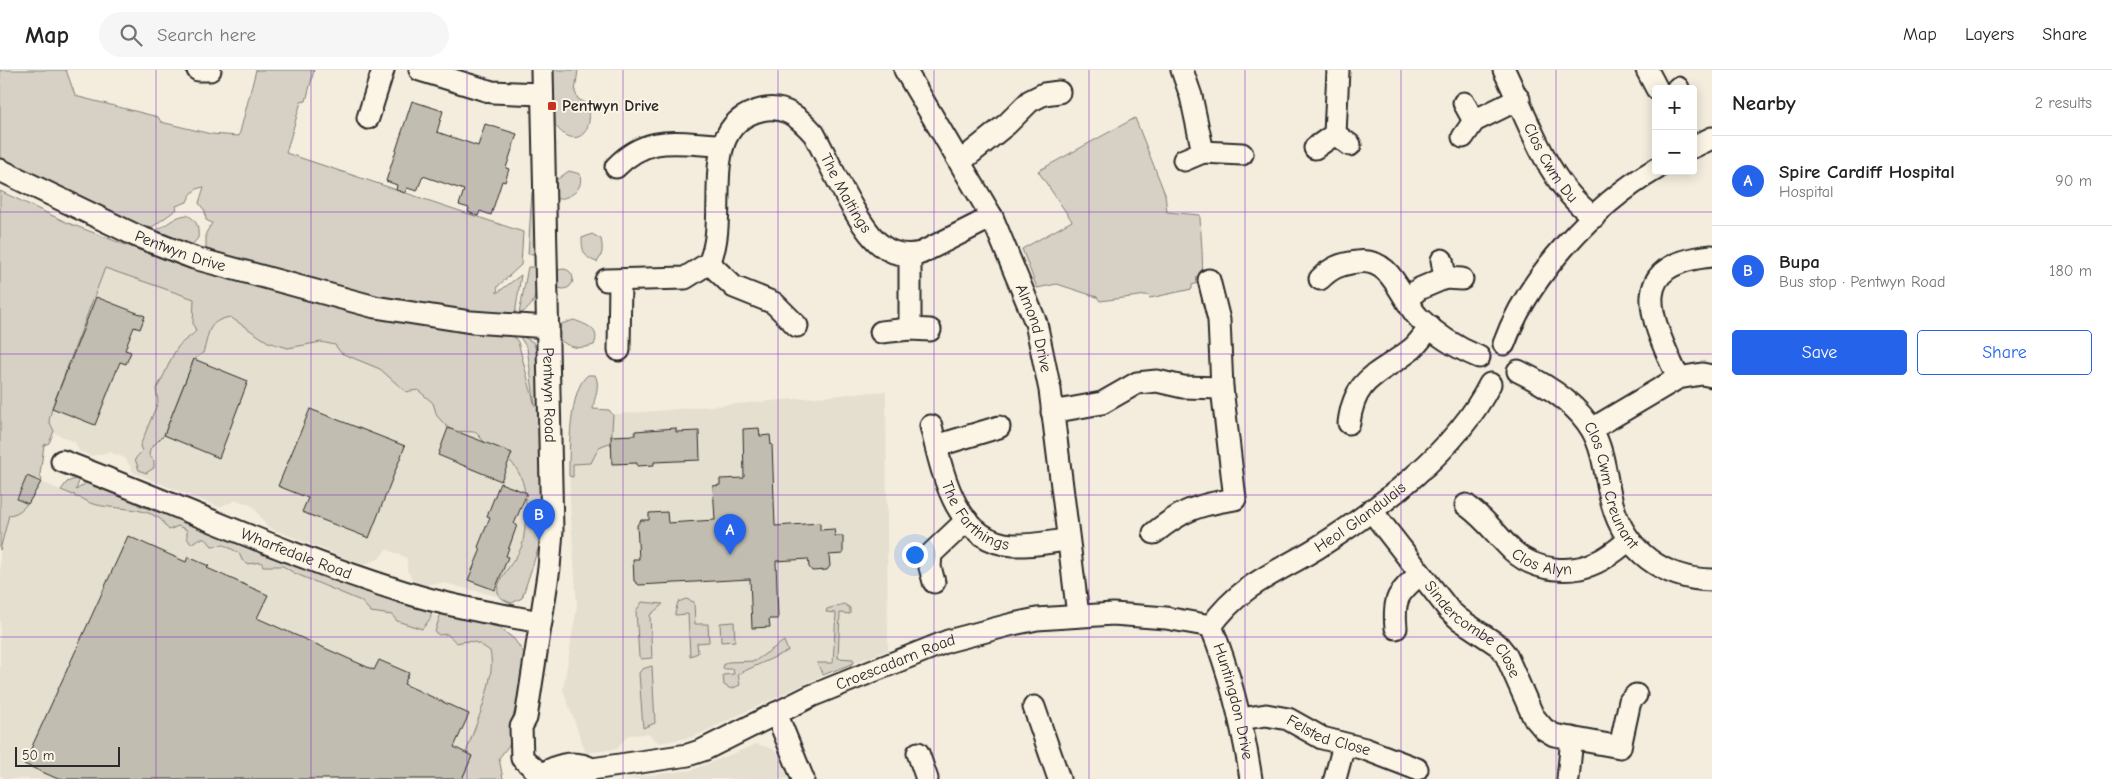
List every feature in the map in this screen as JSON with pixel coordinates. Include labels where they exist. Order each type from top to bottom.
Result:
[{"type":"street","points":[[198,70],[210,70]]},
{"type":"street","points":[[368,118],[383,70]]},
{"type":"street","points":[[420,70],[492,92],[542,94]]},
{"type":"street","name":"Pentwyn Road","points":[[542,70],[552,531],[541,622],[526,718],[538,751],[544,778]]},
{"type":"street","name":"Almond Drive","points":[[905,70],[992,217],[1036,323],[1050,390],[1067,540],[1078,615]]},
{"type":"street","points":[[1182,70],[1191,96],[1194,156],[1242,154]]},
{"type":"street","points":[[1315,148],[1343,140],[1338,70]]},
{"type":"street","name":"Clos Cwm Du","points":[[1504,70],[1546,162],[1563,186],[1594,217]]},
{"type":"street","points":[[1647,70],[1667,85]]},
{"type":"street","points":[[960,162],[1007,124],[1030,101],[1044,94],[1059,92]]},
{"type":"street","points":[[1464,103],[1469,129],[1518,99]]},
{"type":"street","name":"The Maltings","points":[[709,263],[718,232],[720,158],[723,145],[736,121],[749,113],[765,109],[790,113],[801,120],[814,134],[873,238],[890,251],[910,255]]},
{"type":"street","points":[[1697,146],[1712,138]]},
{"type":"street","points":[[621,154],[647,145],[660,143],[723,145]]},
{"type":"street","name":"Pentwyn Drive","points":[[0,170],[137,236],[194,258],[375,307],[471,322],[548,327]]},
{"type":"street","points":[[1504,344],[1511,322],[1532,288],[1552,262],[1594,217],[1622,192],[1652,172]]},
{"type":"street","points":[[881,332],[920,329],[910,255],[929,250],[992,217]]},
{"type":"street","points":[[1678,378],[1653,319],[1651,296],[1661,274],[1672,265],[1684,260],[1712,256]]},
{"type":"street","points":[[1324,267],[1363,261],[1379,265],[1391,275],[1417,316],[1430,327],[1478,358]]},
{"type":"street","points":[[619,350],[613,281],[685,278],[709,263],[734,287],[774,304],[797,326]]},
{"type":"street","points":[[1407,299],[1419,289],[1450,272]]},
{"type":"street","points":[[1154,533],[1184,511],[1235,499],[1222,388],[1219,320],[1210,280]]},
{"type":"street","points":[[1346,408],[1360,388],[1374,375],[1414,347],[1430,327]]},
{"type":"street","points":[[1492,344],[1504,344],[1513,349],[1518,357],[1518,371],[1511,382],[1505,385],[1490,384],[1480,376],[1477,368],[1478,358],[1485,348],[1492,344]]},
{"type":"street","name":"Clos Cwm Creunant","points":[[1518,371],[1560,397],[1592,429],[1604,461],[1612,503],[1629,540],[1651,560],[1670,572],[1697,580],[1712,580]]},
{"type":"street","points":[[1592,429],[1678,378],[1702,374],[1712,376]]},
{"type":"street","points":[[1052,412],[1074,410],[1102,403],[1137,384],[1147,382],[1158,381],[1183,387],[1222,388]]},
{"type":"street","name":"Heol Glandulais","points":[[1211,626],[1225,607],[1244,589],[1317,548],[1371,510],[1428,462],[1470,418],[1490,384]]},
{"type":"street","name":"The Farthings","points":[[999,427],[933,436],[946,484],[967,520],[987,538],[1005,544],[1067,540]]},
{"type":"street","name":"Wharfedale Road","points":[[62,461],[282,548],[385,586],[421,597],[541,622]]},
{"type":"street","name":"Clos Alyn","points":[[1466,505],[1483,517],[1516,553],[1528,561],[1556,569],[1571,569],[1597,562],[1629,540]]},
{"type":"street","name":"Sindercombe Close","points":[[1371,510],[1420,574],[1458,619],[1498,644],[1506,655],[1538,723],[1554,735],[1620,747],[1630,701],[1636,695]]},
{"type":"street","points":[[934,582],[930,567],[931,554],[967,520]]},
{"type":"street","points":[[1396,628],[1395,610],[1400,591],[1420,574]]},
{"type":"street","name":"Croescadarn Road","points":[[572,779],[583,777],[592,769],[688,755],[722,742],[811,696],[948,641],[1013,624],[1078,615],[1137,616],[1211,626]]},
{"type":"street","name":"Huntingdon Drive","points":[[1211,626],[1233,688],[1241,719],[1250,779]]},
{"type":"street","points":[[1034,707],[1060,779]]},
{"type":"street","points":[[776,713],[803,779]]},
{"type":"street","name":"Felsted Close","points":[[1241,719],[1266,715],[1282,717],[1297,723],[1322,738],[1365,749],[1417,769]]},
{"type":"street","points":[[1568,779],[1572,738]]},
{"type":"street","points":[[1335,779],[1344,745]]},
{"type":"street","points":[[918,753],[927,779]]},
{"type":"street","name":"Croescadarn Road","points":[[544,778],[564,764],[582,764],[592,769]]},
{"type":"shaded area","points":[[0,70],[66,70],[75,95],[79,97],[158,117],[161,122],[211,134],[239,136],[256,70],[314,70],[306,101],[301,102],[286,153],[523,232],[521,265],[498,286],[497,293],[521,275],[515,315],[476,312],[512,334],[518,342],[535,406],[527,348],[518,334],[533,342],[538,355],[543,507],[539,546],[522,598],[512,603],[502,598],[498,592],[502,577],[520,550],[526,520],[524,487],[515,467],[506,458],[491,449],[475,432],[451,431],[437,416],[433,403],[418,390],[406,392],[380,369],[341,353],[335,345],[321,342],[288,348],[268,342],[230,317],[217,322],[210,329],[203,353],[194,359],[164,435],[150,449],[149,455],[154,461],[154,468],[146,473],[139,470],[135,459],[142,451],[140,446],[158,402],[156,389],[178,347],[196,331],[193,324],[194,299],[105,268],[52,408],[49,421],[54,431],[49,443],[44,445],[40,474],[42,481],[25,507],[9,515],[0,550],[0,191],[68,223],[181,266],[361,314],[408,307],[388,298],[376,304],[206,256],[206,233],[212,223],[206,220],[205,211],[199,203],[204,187],[195,190],[187,202],[176,206],[177,209],[151,228],[129,226],[0,160]]},
{"type":"shaded area","points":[[553,70],[578,70],[575,92],[578,99],[588,104],[589,114],[589,123],[582,135],[570,137],[562,133],[555,125]]},
{"type":"shaded area","points":[[1135,118],[1165,194],[1167,212],[1200,215],[1201,282],[1192,285],[1192,289],[1150,298],[1147,295],[1100,301],[1097,297],[1057,284],[1037,288],[1022,249],[1072,221],[1038,171]]},
{"type":"shaded area","points":[[569,171],[580,174],[581,180],[578,189],[571,195],[555,199],[552,188],[556,180]]},
{"type":"shaded area","points":[[532,192],[534,192],[535,254],[528,254]]},
{"type":"shaded area","points":[[187,215],[193,219],[198,227],[198,238],[192,245],[156,230],[178,217]]},
{"type":"shaded area","points":[[592,234],[601,239],[602,242],[601,254],[597,262],[587,256],[583,247],[582,238]]},
{"type":"shaded area","points":[[101,261],[337,340],[533,455],[523,583],[501,597],[444,583],[419,585],[412,579],[407,570],[407,558],[386,549],[380,558],[363,565],[267,527],[253,506],[237,500],[219,507],[134,473],[125,458],[109,452],[91,456],[79,451],[75,442],[40,427]]},
{"type":"shaded area","points":[[528,267],[535,267],[535,295],[530,306],[519,314]]},
{"type":"shaded area","points":[[563,269],[570,272],[573,279],[570,286],[563,289],[556,286],[553,279],[556,272]]},
{"type":"shaded area","points":[[574,320],[592,328],[596,335],[594,345],[576,347],[567,345],[559,339],[561,324]]},
{"type":"shaded area","points":[[588,375],[595,375],[597,379],[597,392],[593,409],[609,410],[613,415],[611,445],[609,443],[599,447],[591,463],[573,464],[573,477],[569,476],[571,422],[577,393]]},
{"type":"shaded area","points":[[886,391],[888,650],[823,675],[693,737],[659,743],[648,734],[628,735],[617,749],[586,753],[563,690],[577,606],[569,464],[596,416]]},
{"type":"shaded area","points":[[22,474],[75,496],[82,483],[321,577],[407,608],[488,630],[514,654],[469,779],[5,779],[0,775],[0,530]]},
{"type":"shaded area","points":[[75,479],[79,481],[76,490],[89,481],[137,501],[138,505],[154,511],[180,516],[181,522],[189,525],[200,521],[224,535],[225,539],[240,545],[246,543],[258,547],[259,553],[301,569],[305,566],[312,569],[313,573],[365,592],[378,589],[428,606],[432,611],[430,619],[422,629],[397,621],[392,615],[371,612],[361,601],[294,573],[283,566],[263,566],[261,562],[247,564],[242,560],[239,553],[224,545],[212,546],[206,539],[198,539],[191,544],[187,538],[187,530],[178,526],[169,530],[161,519],[152,514],[93,504],[75,497],[74,494],[61,490],[67,482]]},
{"type":"shaded area","points":[[686,599],[694,602],[695,624],[708,624],[709,642],[697,643],[698,653],[690,656],[688,614],[675,615],[678,602]]},
{"type":"shaded area","points":[[642,602],[663,604],[650,615],[652,658],[641,659],[639,656],[636,611]]},
{"type":"shaded area","points":[[844,604],[850,608],[850,614],[840,613],[838,658],[853,659],[854,663],[823,675],[817,663],[833,663],[836,613],[826,612],[827,609]]},
{"type":"shaded area","points":[[441,612],[479,617],[483,622],[500,628],[514,639],[526,656],[527,667],[512,720],[510,744],[499,758],[503,779],[462,779],[472,756],[466,753],[488,688],[491,662],[490,651],[474,642],[457,643],[447,634],[439,635],[435,632]]},
{"type":"shaded area","points":[[734,622],[735,641],[721,642],[720,623]]},
{"type":"shaded area","points":[[784,641],[788,651],[738,674],[740,685],[731,689],[724,685],[723,675],[734,674],[733,669],[723,669],[724,664],[728,662],[755,661]]},
{"type":"shaded area","points":[[652,666],[655,723],[643,728],[639,673],[642,669]]},
{"type":"shaded area","points":[[757,744],[773,749],[779,755],[789,779],[621,779],[692,770]]},
{"type":"building","points":[[412,101],[443,111],[437,132],[478,146],[485,124],[517,134],[506,168],[509,169],[505,182],[502,181],[491,215],[480,211],[478,216],[468,212],[469,208],[459,205],[464,190],[423,176],[417,191],[407,188],[405,193],[396,190],[397,185],[386,181]]},
{"type":"building","points":[[96,297],[145,316],[140,329],[134,327],[125,350],[131,352],[126,364],[120,362],[95,425],[52,408]]},
{"type":"building","points":[[194,359],[248,381],[219,458],[164,435]]},
{"type":"building","points":[[310,409],[405,446],[369,538],[302,512],[308,498],[278,486]]},
{"type":"building","points":[[448,428],[512,453],[501,481],[438,455]]},
{"type":"building","points":[[676,428],[676,432],[699,431],[700,460],[654,462],[654,465],[637,466],[637,463],[612,464],[611,436],[635,435],[635,431]]},
{"type":"building","points":[[759,428],[760,436],[770,435],[772,444],[775,526],[820,523],[820,530],[834,529],[835,536],[843,536],[843,554],[829,555],[830,566],[827,570],[812,571],[809,567],[808,559],[776,561],[778,619],[769,619],[770,627],[752,628],[750,579],[639,585],[634,581],[633,559],[639,559],[637,525],[641,520],[649,520],[649,513],[667,512],[668,523],[715,520],[713,486],[720,485],[720,479],[744,478],[743,429]]},
{"type":"building","points":[[27,476],[41,482],[28,504],[17,499]]},
{"type":"building","points":[[500,483],[527,493],[514,524],[517,525],[506,556],[508,557],[495,590],[468,580],[481,549],[478,547],[490,517],[487,516]]},
{"type":"building","points":[[128,536],[186,562],[188,557],[209,566],[207,568],[268,595],[257,618],[374,670],[379,660],[409,673],[404,684],[469,714],[454,747],[472,756],[462,779],[58,779],[24,764]]},
{"type":"place","name":"Pentwyn Drive","points":[[552,106]]},
{"type":"place","name":"Bupa","points":[[539,540]]},
{"type":"place","name":"Spire Cardiff Hospital","points":[[730,555]]}]
